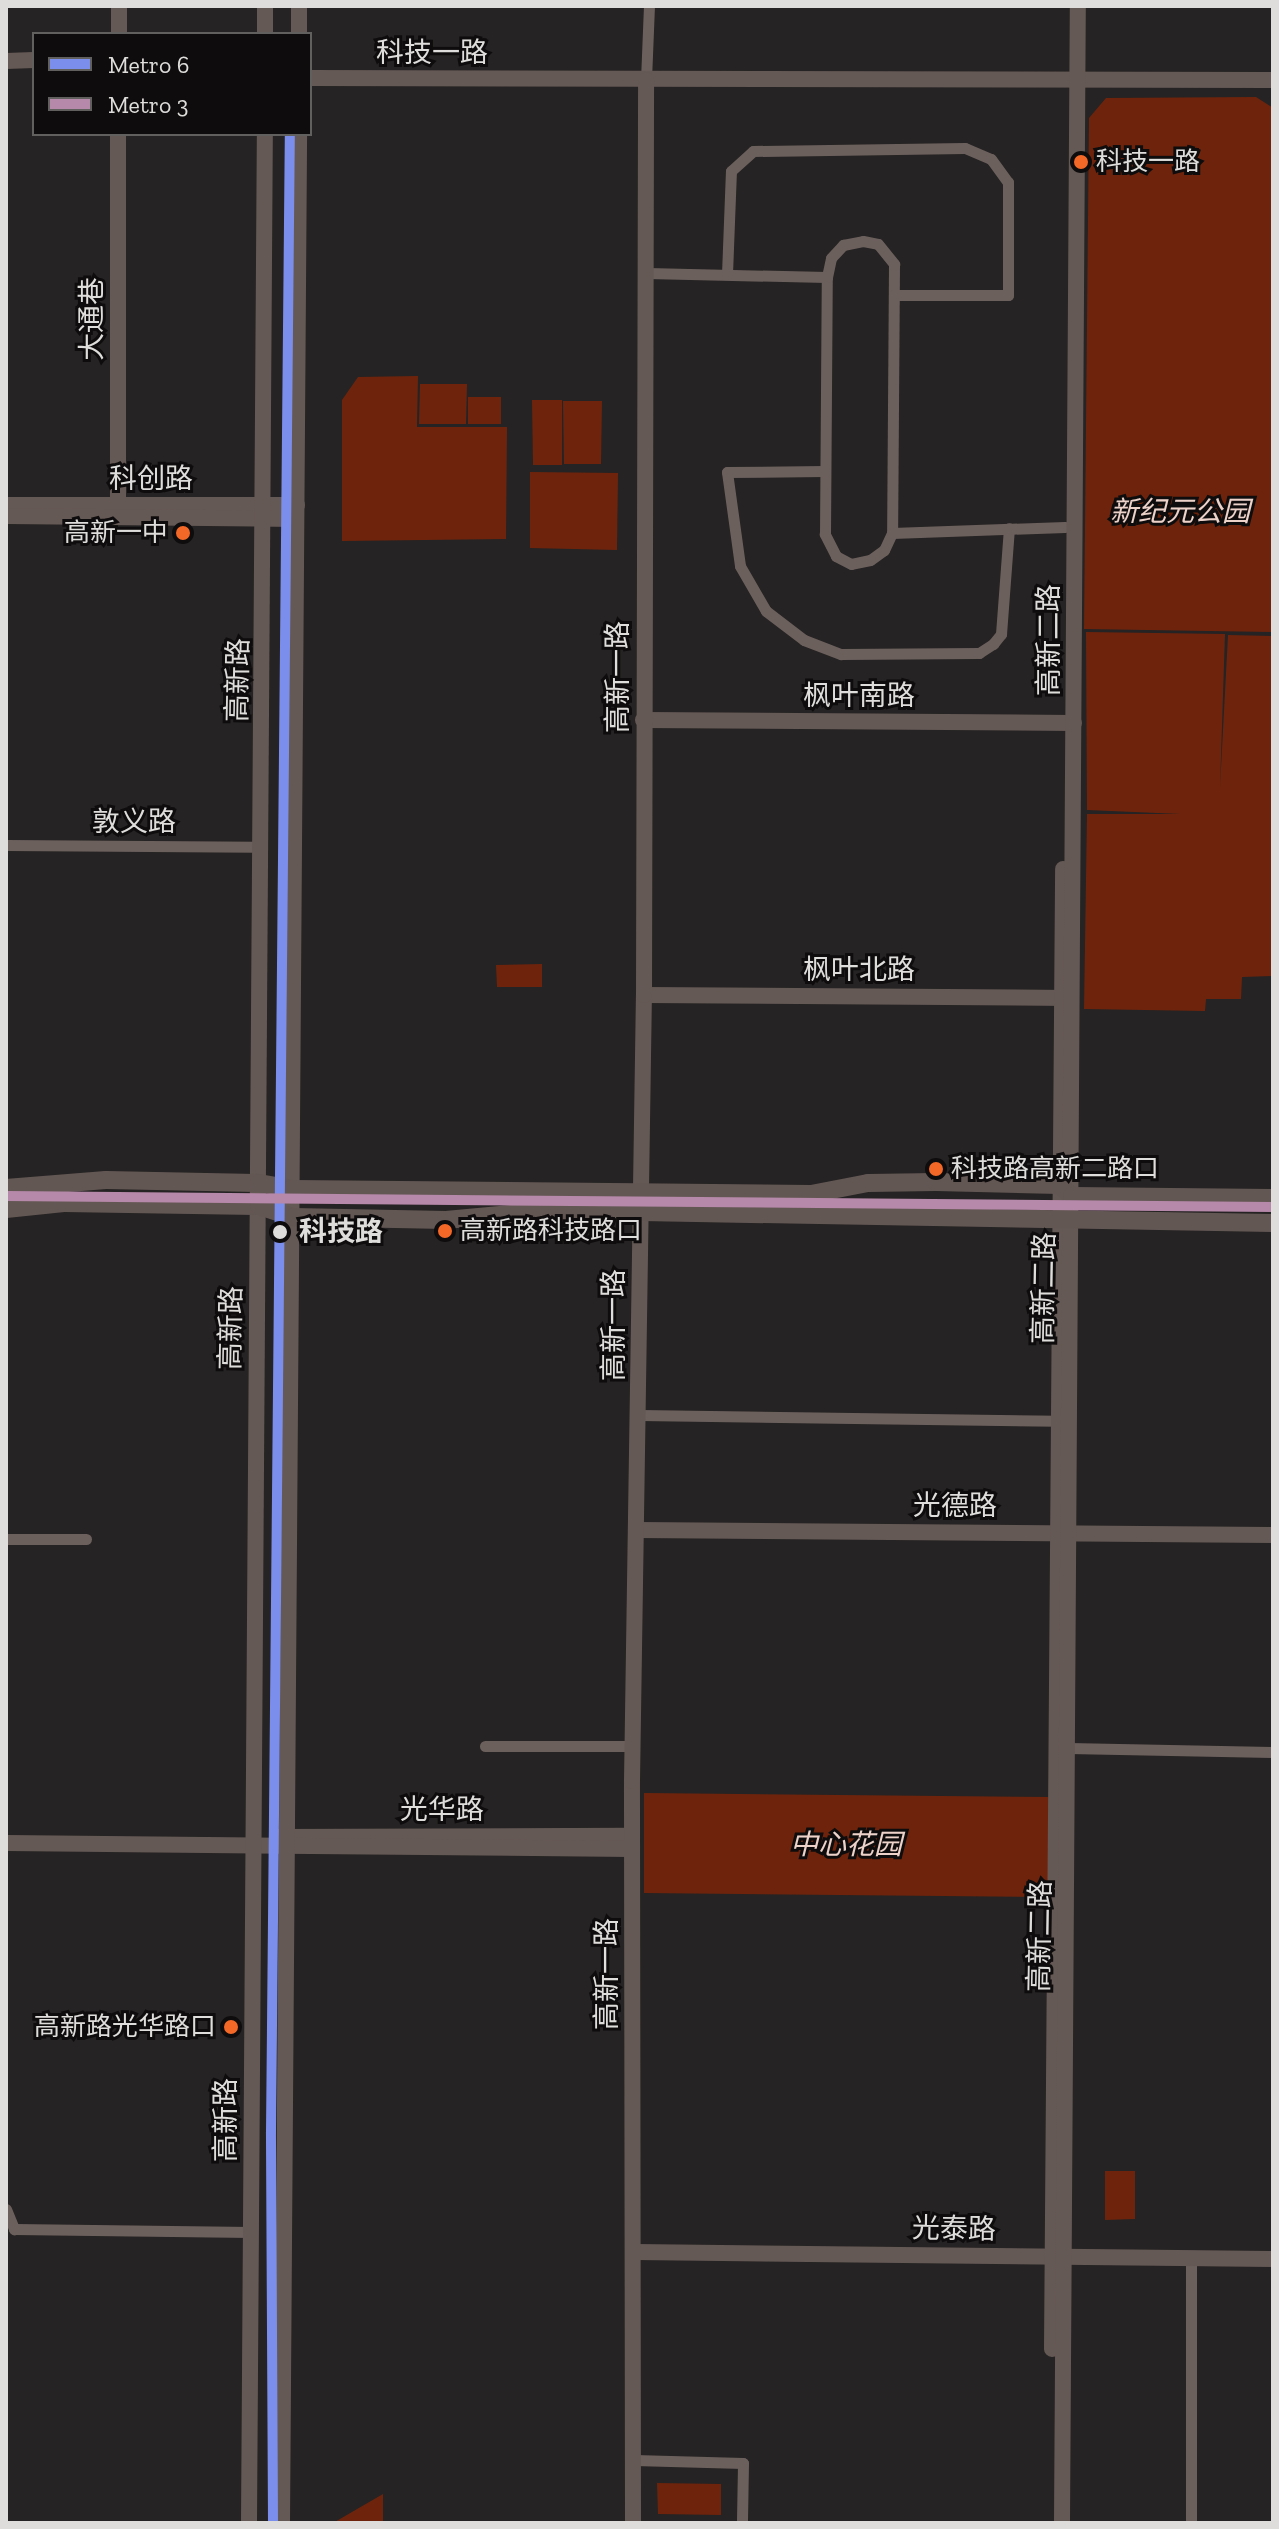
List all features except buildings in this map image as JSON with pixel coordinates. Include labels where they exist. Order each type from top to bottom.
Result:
[{"type":"main road","points":[[6,1188],[79,1180],[259,1183],[292,1189],[811,1194],[868,1183],[1273,1198]]},
{"type":"main road","points":[[6,1209],[64,1203],[259,1206],[293,1217],[446,1220],[522,1213],[641,1212],[1273,1223]]},
{"type":"street","points":[[119,6],[119,32]]},
{"type":"street","points":[[265,6],[265,32]]},
{"type":"street","points":[[299,6],[299,32]]},
{"type":"street","points":[[646,80],[649,6]]},
{"type":"street","name":"高新二路","points":[[1051,2523],[1068,1748],[1056,1421],[1065,1190],[1067,998],[1073,82],[1068,6]]},
{"type":"street","name":"高新二路","points":[[1069,723],[1065,527],[1073,82],[1078,6]]},
{"type":"street","points":[[6,61],[32,60]]},
{"type":"street","name":"科技一路","points":[[312,78],[1073,82],[1273,80]]},
{"type":"street","name":"高新一路","points":[[633,2523],[632,1842],[644,995],[646,80]]},
{"type":"street","name":"大通巷","points":[[118,136],[118,505]]},
{"type":"street","name":"高新路","points":[[249,2523],[266,512],[265,136]]},
{"type":"street","name":"高新路","points":[[282,2523],[299,136]]},
{"type":"street","points":[[727,274],[731,171],[753,151],[965,148],[991,159],[1008,182],[1008,295],[894,295]]},
{"type":"street","points":[[878,244],[894,264],[892,533],[884,550],[870,560],[851,564],[836,556],[825,534],[827,277],[831,258],[843,245],[878,244]]},
{"type":"street","points":[[647,273],[827,277]]},
{"type":"street","points":[[825,471],[727,472],[740,566],[766,611],[804,640],[841,654],[979,653],[993,644],[1001,634],[1009,528]]},
{"type":"street","name":"科创路","points":[[6,505],[118,505],[266,512]]},
{"type":"street","name":"科创路","points":[[6,516],[297,512]]},
{"type":"street","points":[[892,533],[1065,527]]},
{"type":"street","name":"枫叶南路","points":[[643,720],[1069,723]]},
{"type":"street","name":"敦义路","points":[[6,845],[262,847]]},
{"type":"street","name":"枫叶北路","points":[[644,995],[1067,998]]},
{"type":"street","name":"高新二路","points":[[1062,2523],[1058,2256],[1064,1219]]},
{"type":"street","points":[[639,1415],[1056,1421]]},
{"type":"street","name":"光德路","points":[[637,1530],[1273,1535]]},
{"type":"street","points":[[6,1539],[86,1539]]},
{"type":"street","points":[[485,1746],[633,1746]]},
{"type":"street","points":[[1068,1748],[1273,1752]]},
{"type":"street","name":"光华路","points":[[6,1843],[632,1842]]},
{"type":"street","points":[[6,2209],[14,2229],[251,2232]]},
{"type":"street","name":"光泰路","points":[[635,2252],[1273,2259]]},
{"type":"street","points":[[1191,2258],[1191,2523]]},
{"type":"street","points":[[634,2460],[743,2463],[742,2523]]},
{"type":"green space","name":"新纪元公园","points":[[1256,97],[1273,108],[1273,632],[1084,629],[1089,118],[1106,98]]},
{"type":"green space","points":[[418,376],[417,427],[507,427],[506,539],[342,541],[342,400],[358,377]]},
{"type":"green space","points":[[420,384],[467,384],[466,424],[419,424]]},
{"type":"green space","points":[[468,397],[501,397],[501,424],[468,424]]},
{"type":"green space","points":[[532,400],[562,400],[562,465],[533,465]]},
{"type":"green space","points":[[563,401],[602,401],[601,464],[564,464]]},
{"type":"green space","points":[[530,472],[618,473],[617,550],[530,548]]},
{"type":"green space","points":[[1086,632],[1225,634],[1220,787],[1228,635],[1273,636],[1273,976],[1242,977],[1241,999],[1206,999],[1205,1011],[1084,1009],[1087,814],[1181,814],[1087,810]]},
{"type":"green space","points":[[542,964],[542,987],[497,987],[496,965]]},
{"type":"green space","name":"中心花园","points":[[644,1793],[1049,1797],[1048,1897],[644,1893]]},
{"type":"green space","points":[[1105,2171],[1135,2171],[1135,2219],[1105,2220]]},
{"type":"green space","points":[[657,2483],[721,2484],[721,2515],[658,2514]]},
{"type":"green space","points":[[383,2494],[383,2523],[333,2523]]},
{"type":"metro line","name":"6","points":[[273,2523],[271,2132],[290,136]]},
{"type":"metro line","name":"3","points":[[6,1196],[1273,1207]]},
{"type":"place","name":"科技一路","points":[[1081,162]]},
{"type":"place","name":"高新一中","points":[[183,533]]},
{"type":"place","name":"科技路高新二路口","points":[[936,1169]]},
{"type":"place","name":"高新路科技路口","points":[[445,1231]]},
{"type":"place","name":"科技路","points":[[280,1232]]},
{"type":"place","name":"高新路光华路口","points":[[231,2027]]}]
